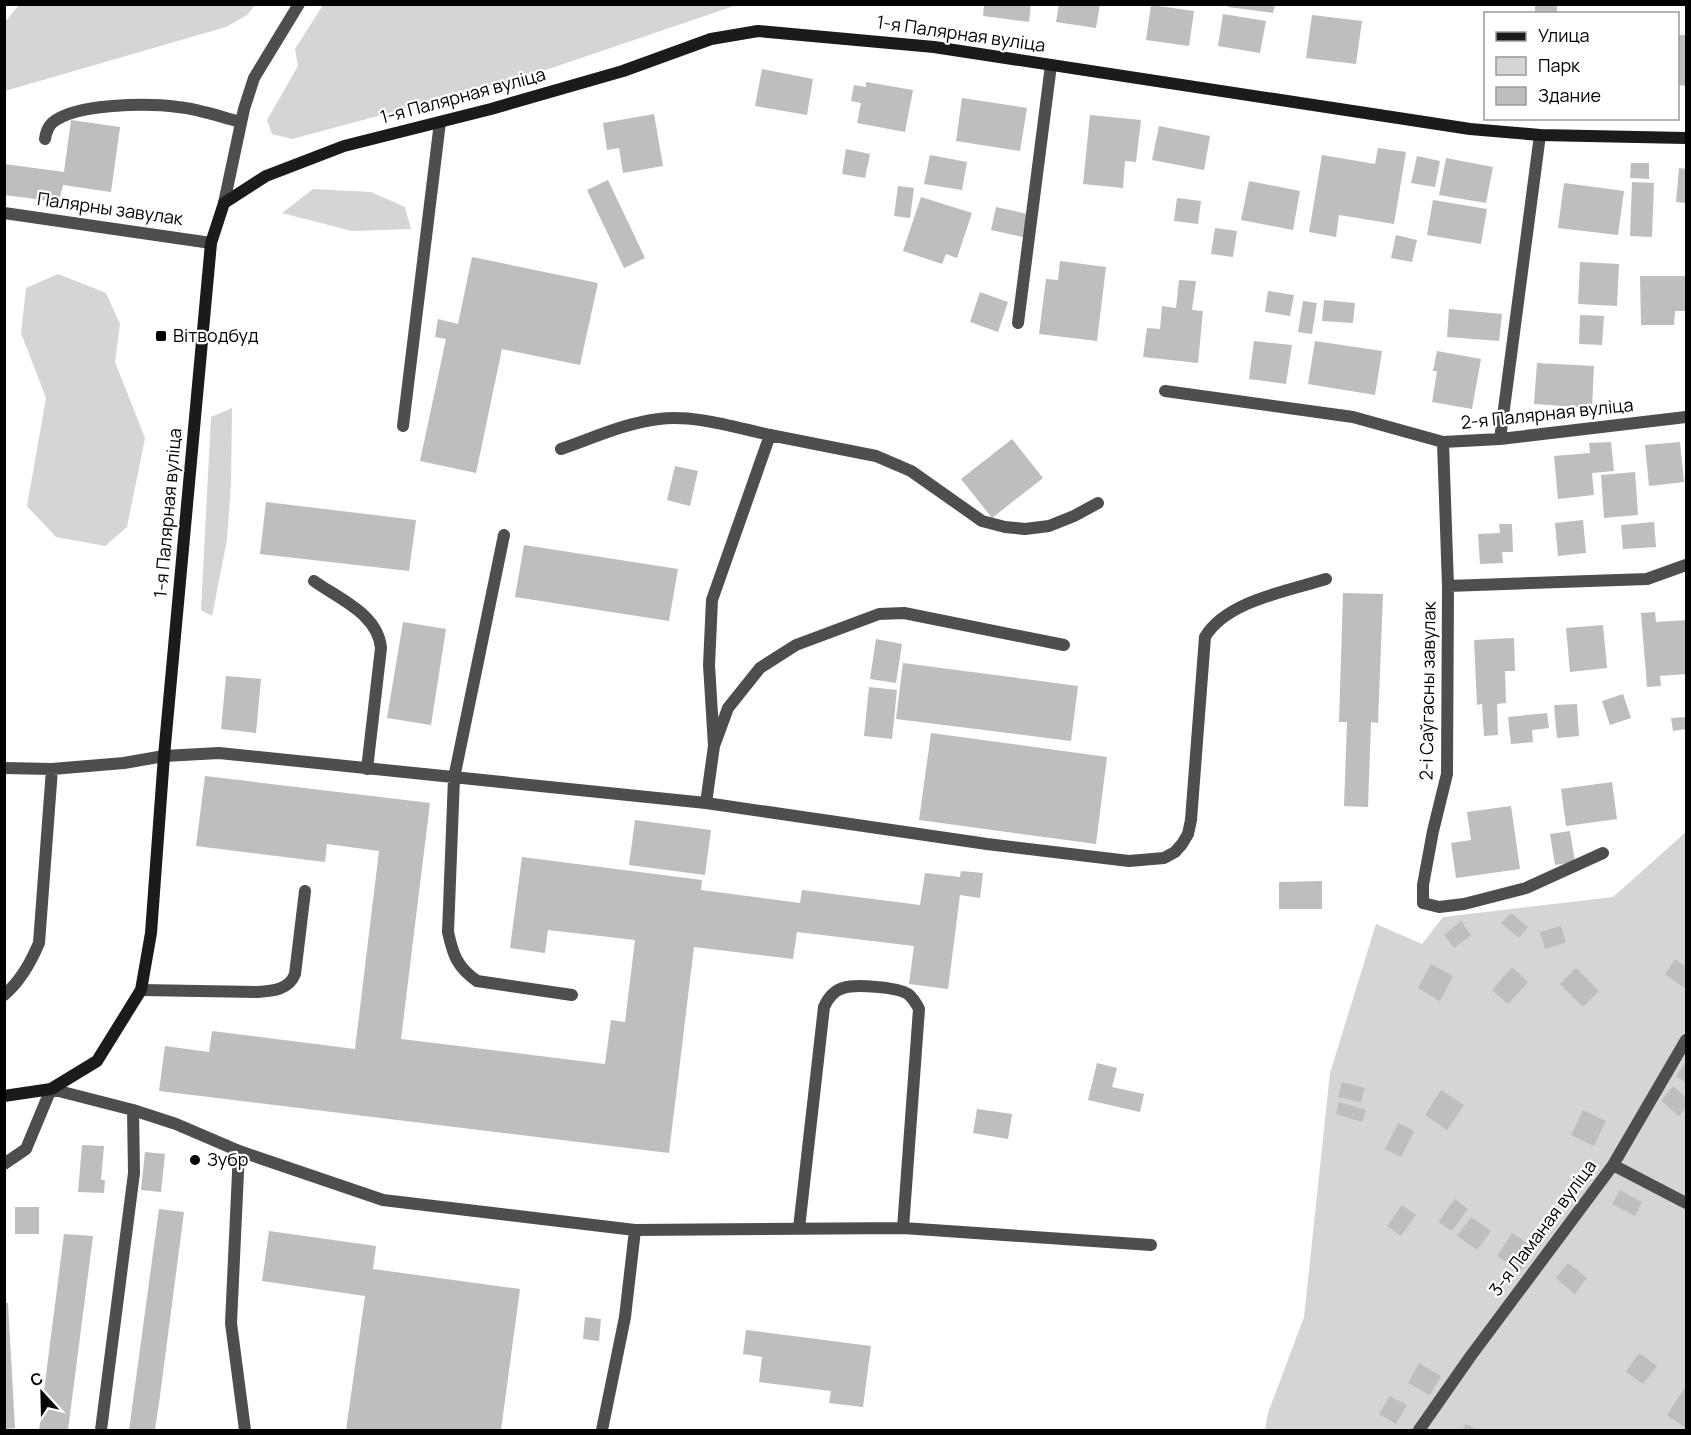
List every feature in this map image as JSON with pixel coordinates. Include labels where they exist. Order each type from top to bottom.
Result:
[{"type":"street","points":[[224,204],[241,122],[254,78],[299,4]]},
{"type":"street","name":"1-я Палярная вуліца","points":[[4,1096],[51,1089],[97,1061],[141,990],[151,933],[164,756],[211,243],[224,204],[266,176],[344,146],[441,122],[623,71],[711,39],[758,31],[934,47],[1470,129],[1540,135],[1686,138]]},
{"type":"street","points":[[1018,323],[1051,65]]},
{"type":"street","points":[[45,139],[47,129],[59,118],[83,110],[108,106],[180,107],[241,122]]},
{"type":"street","points":[[403,426],[441,122]]},
{"type":"street","points":[[1500,439],[1540,135]]},
{"type":"street","name":"Палярны завулак","points":[[4,213],[211,243]]},
{"type":"street","name":"2-я Палярная вуліца","points":[[1165,391],[1353,417],[1443,442],[1500,439],[1686,417]]},
{"type":"street","points":[[561,449],[615,429],[660,418],[691,419],[876,456],[912,471],[982,521],[1005,527],[1026,529],[1048,526],[1098,503]]},
{"type":"street","points":[[706,803],[714,747],[709,665],[712,600],[770,435]]},
{"type":"street","name":"2-і Саўгасны завулак","points":[[1443,442],[1448,586],[1447,774],[1433,831],[1423,885],[1423,903],[1439,908],[1526,888],[1603,853]]},
{"type":"street","points":[[504,535],[454,778],[448,932],[457,962],[477,981],[572,995]]},
{"type":"street","name":"2-і Саўгасны завулак","points":[[1448,586],[1647,579],[1686,565]]},
{"type":"street","points":[[4,768],[52,769],[124,763],[164,756],[219,753],[706,803],[987,844],[1129,861],[1164,858],[1182,844],[1188,834],[1191,820],[1205,637],[1210,627],[1240,606],[1326,579]]},
{"type":"street","points":[[314,581],[367,617],[376,627],[380,638],[381,648],[367,769]]},
{"type":"street","points":[[714,747],[729,708],[760,668],[796,645],[879,614],[904,613],[1064,645]]},
{"type":"street","points":[[4,995],[12,989],[30,963],[39,943],[52,769]]},
{"type":"street","points":[[141,990],[270,992],[287,985],[295,974],[305,891]]},
{"type":"street","points":[[799,1228],[824,1007],[828,998],[836,991],[854,986],[898,990],[908,994],[919,1009],[903,1228]]},
{"type":"street","name":"3-я Ламаная вуліца","points":[[1419,1431],[1470,1357],[1613,1165],[1686,1040]]},
{"type":"street","points":[[4,1164],[26,1149],[51,1089],[133,1110],[176,1124],[239,1151],[383,1200],[635,1230],[903,1228],[1151,1245]]},
{"type":"street","points":[[101,1431],[134,1173],[133,1110]]},
{"type":"street","points":[[239,1151],[231,1323],[245,1431]]},
{"type":"street","points":[[1613,1165],[1686,1203]]},
{"type":"street","points":[[602,1431],[625,1317],[635,1230]]},
{"type":"green space","points":[[19,5],[255,5],[247,15],[226,27],[5,91],[5,22]]},
{"type":"green space","points":[[323,5],[737,5],[531,75],[292,139],[272,134],[267,120],[298,66],[295,49]]},
{"type":"green space","points":[[313,189],[371,192],[405,207],[411,229],[352,231],[282,213]]},
{"type":"green space","points":[[58,274],[106,293],[120,324],[115,362],[145,438],[127,527],[105,546],[56,537],[27,506],[46,398],[21,333],[26,288]]},
{"type":"green space","points":[[232,408],[231,484],[227,540],[212,616],[201,610],[211,417]]},
{"type":"green space","points":[[1686,832],[1686,1430],[1265,1430],[1268,1413],[1304,1317],[1330,1073],[1376,924],[1422,944],[1443,917],[1613,897]]},
{"type":"building","points":[[984,4],[1031,4],[1029,22],[983,16]]},
{"type":"building","points":[[1059,4],[1100,4],[1096,28],[1056,22]]},
{"type":"building","points":[[1228,4],[1275,4],[1273,13],[1228,7]]},
{"type":"building","points":[[1151,5],[1194,11],[1189,46],[1146,40]]},
{"type":"building","points":[[1535,5],[1557,5],[1557,12],[1535,12]]},
{"type":"building","points":[[1223,14],[1266,21],[1260,53],[1218,46]]},
{"type":"building","points":[[1312,15],[1362,21],[1356,64],[1306,58]]},
{"type":"building","points":[[1679,35],[1686,35],[1686,86],[1679,85]]},
{"type":"building","points":[[762,69],[813,79],[807,115],[755,106]]},
{"type":"building","points":[[866,82],[913,90],[905,132],[857,123],[861,103],[851,101],[854,85],[866,87]]},
{"type":"building","points":[[962,98],[1027,108],[1020,151],[956,141]]},
{"type":"building","points":[[654,114],[663,166],[623,173],[619,148],[607,150],[603,123]]},
{"type":"building","points":[[1090,115],[1141,120],[1136,162],[1125,161],[1123,188],[1083,184]]},
{"type":"building","points":[[71,120],[120,127],[111,192],[63,185],[59,202],[4,195],[4,164],[64,172]]},
{"type":"building","points":[[1159,126],[1210,136],[1204,170],[1152,160]]},
{"type":"building","points":[[1378,148],[1406,152],[1394,224],[1339,215],[1336,237],[1309,232],[1322,155],[1375,164]]},
{"type":"building","points":[[846,149],[870,154],[865,178],[842,174]]},
{"type":"building","points":[[930,155],[967,162],[962,190],[924,184]]},
{"type":"building","points":[[1417,156],[1440,161],[1435,187],[1411,183]]},
{"type":"building","points":[[1446,158],[1493,167],[1486,203],[1439,195]]},
{"type":"building","points":[[1631,163],[1649,163],[1649,179],[1630,178]]},
{"type":"building","points":[[1679,168],[1686,169],[1686,203],[1676,202]]},
{"type":"building","points":[[608,180],[645,258],[624,268],[587,190]]},
{"type":"building","points":[[1249,181],[1300,191],[1293,230],[1241,220]]},
{"type":"building","points":[[1632,182],[1654,183],[1652,237],[1630,236]]},
{"type":"building","points":[[1564,183],[1624,191],[1618,235],[1558,228]]},
{"type":"building","points":[[898,186],[914,188],[910,218],[894,216]]},
{"type":"building","points":[[921,197],[972,213],[957,258],[946,254],[942,264],[903,251]]},
{"type":"building","points":[[1177,198],[1201,201],[1198,224],[1174,221]]},
{"type":"building","points":[[1433,200],[1487,209],[1481,244],[1427,235]]},
{"type":"building","points":[[996,207],[1028,214],[1023,237],[991,230]]},
{"type":"building","points":[[1215,228],[1237,231],[1233,257],[1211,254]]},
{"type":"building","points":[[1396,235],[1417,240],[1412,262],[1391,258]]},
{"type":"building","points":[[472,257],[598,283],[580,365],[502,349],[476,473],[420,461],[446,339],[435,337],[438,319],[458,324]]},
{"type":"building","points":[[1060,261],[1106,267],[1097,341],[1039,334],[1046,279],[1058,280]]},
{"type":"building","points":[[1580,262],[1619,264],[1617,306],[1578,304]]},
{"type":"building","points":[[1640,276],[1686,276],[1686,311],[1675,311],[1674,325],[1641,325]]},
{"type":"building","points":[[1179,280],[1196,281],[1192,310],[1203,311],[1198,363],[1143,357],[1147,328],[1160,329],[1162,306],[1176,308]]},
{"type":"building","points":[[1268,291],[1294,295],[1290,316],[1265,312]]},
{"type":"building","points":[[980,292],[1008,302],[998,332],[970,322]]},
{"type":"building","points":[[1324,300],[1355,303],[1353,323],[1322,321]]},
{"type":"building","points":[[1303,301],[1317,303],[1312,334],[1298,332]]},
{"type":"building","points":[[1449,309],[1502,314],[1499,341],[1447,337]]},
{"type":"building","points":[[1580,315],[1604,316],[1602,345],[1579,344]]},
{"type":"building","points":[[1254,341],[1292,345],[1286,384],[1249,379]]},
{"type":"building","points":[[1315,341],[1382,351],[1375,395],[1308,384]]},
{"type":"building","points":[[1437,351],[1481,359],[1472,409],[1432,402],[1437,371],[1433,371]]},
{"type":"building","points":[[1537,363],[1594,366],[1592,408],[1534,404]]},
{"type":"building","points":[[1012,439],[1043,478],[992,518],[961,479]]},
{"type":"building","points":[[1611,442],[1614,471],[1592,473],[1594,495],[1558,499],[1554,456],[1590,453],[1589,443]]},
{"type":"building","points":[[1680,442],[1684,482],[1649,486],[1645,445]]},
{"type":"building","points":[[675,466],[698,471],[690,506],[667,500]]},
{"type":"building","points":[[1635,472],[1638,515],[1604,518],[1601,475]]},
{"type":"building","points":[[266,502],[416,520],[409,571],[260,554]]},
{"type":"building","points":[[1583,520],[1586,553],[1558,556],[1555,523]]},
{"type":"building","points":[[1654,522],[1656,547],[1623,549],[1621,525]]},
{"type":"building","points":[[1499,524],[1512,524],[1513,552],[1502,552],[1503,563],[1480,564],[1478,534],[1500,533]]},
{"type":"building","points":[[524,545],[678,569],[669,621],[515,597]]},
{"type":"building","points":[[1343,593],[1383,594],[1378,723],[1371,722],[1368,807],[1344,806],[1347,722],[1339,722]]},
{"type":"building","points":[[1655,612],[1656,622],[1686,620],[1686,674],[1660,676],[1661,686],[1647,687],[1641,613]]},
{"type":"building","points":[[403,622],[446,629],[431,725],[387,718]]},
{"type":"building","points":[[1603,625],[1607,668],[1570,672],[1566,628]]},
{"type":"building","points":[[1514,638],[1515,671],[1505,671],[1506,703],[1497,704],[1498,735],[1484,736],[1482,704],[1477,705],[1474,640]]},
{"type":"building","points":[[876,639],[902,644],[896,683],[870,679]]},
{"type":"building","points":[[903,663],[1078,686],[1071,741],[896,719]]},
{"type":"building","points":[[226,676],[261,679],[256,733],[221,729]]},
{"type":"building","points":[[869,687],[897,690],[892,739],[864,736]]},
{"type":"building","points":[[1623,694],[1631,718],[1610,725],[1602,701]]},
{"type":"building","points":[[1577,704],[1579,736],[1557,738],[1554,705]]},
{"type":"building","points":[[1547,713],[1549,728],[1532,730],[1533,742],[1511,744],[1508,717]]},
{"type":"building","points":[[1686,717],[1686,729],[1673,731],[1671,718]]},
{"type":"building","points":[[931,733],[1107,757],[1096,844],[919,820]]},
{"type":"building","points":[[205,776],[430,803],[401,1039],[605,1064],[611,1020],[625,1022],[635,940],[548,930],[545,953],[510,948],[522,857],[702,880],[701,890],[800,903],[802,890],[920,905],[925,873],[960,877],[961,871],[983,873],[980,898],[960,895],[948,989],[909,984],[914,946],[797,932],[793,959],[694,947],[669,1153],[159,1091],[165,1046],[209,1052],[212,1031],[355,1049],[379,851],[327,844],[325,862],[196,846]]},
{"type":"building","points":[[1612,782],[1617,819],[1566,826],[1561,789]]},
{"type":"building","points":[[1511,806],[1520,869],[1456,878],[1451,843],[1471,840],[1467,812]]},
{"type":"building","points":[[635,820],[711,830],[705,875],[629,865]]},
{"type":"building","points":[[1570,831],[1575,862],[1555,865],[1550,834]]},
{"type":"building","points":[[1322,881],[1322,909],[1279,909],[1279,882]]},
{"type":"building","points":[[1511,913],[1528,927],[1519,938],[1501,923]]},
{"type":"building","points":[[1461,921],[1471,935],[1454,948],[1444,935]]},
{"type":"building","points":[[1561,926],[1566,942],[1545,949],[1540,932]]},
{"type":"building","points":[[1675,959],[1686,967],[1686,989],[1665,974]]},
{"type":"building","points":[[1431,964],[1453,976],[1440,1001],[1418,988]]},
{"type":"building","points":[[1512,967],[1528,982],[1508,1004],[1492,990]]},
{"type":"building","points":[[1576,968],[1599,991],[1583,1007],[1560,984]]},
{"type":"building","points":[[1686,1061],[1686,1083],[1676,1076]]},
{"type":"building","points":[[1097,1063],[1117,1068],[1112,1087],[1144,1094],[1140,1112],[1088,1100]]},
{"type":"building","points":[[1342,1082],[1365,1088],[1361,1102],[1338,1097]]},
{"type":"building","points":[[1673,1086],[1686,1097],[1686,1107],[1679,1116],[1661,1101]]},
{"type":"building","points":[[1441,1090],[1464,1105],[1447,1130],[1425,1115]]},
{"type":"building","points":[[1339,1102],[1366,1110],[1362,1122],[1336,1114]]},
{"type":"building","points":[[977,1109],[1012,1114],[1008,1139],[973,1133]]},
{"type":"building","points":[[1583,1110],[1606,1121],[1594,1146],[1571,1135]]},
{"type":"building","points":[[1398,1123],[1414,1131],[1401,1157],[1385,1149]]},
{"type":"building","points":[[82,1145],[104,1146],[101,1180],[105,1180],[104,1193],[78,1192]]},
{"type":"building","points":[[145,1152],[165,1154],[161,1192],[141,1190]]},
{"type":"building","points":[[1620,1190],[1642,1202],[1635,1216],[1612,1204]]},
{"type":"building","points":[[1455,1199],[1468,1209],[1452,1231],[1438,1222]]},
{"type":"building","points":[[1402,1205],[1416,1215],[1401,1236],[1387,1226]]},
{"type":"building","points":[[15,1207],[39,1207],[39,1234],[15,1234]]},
{"type":"building","points":[[159,1209],[184,1212],[160,1396],[155,1430],[129,1430]]},
{"type":"building","points":[[1471,1217],[1491,1231],[1477,1250],[1457,1236]]},
{"type":"building","points":[[269,1231],[376,1246],[373,1269],[520,1289],[501,1430],[346,1430],[365,1296],[262,1281]]},
{"type":"building","points":[[1512,1233],[1536,1249],[1520,1272],[1497,1256]]},
{"type":"building","points":[[64,1234],[93,1236],[68,1430],[39,1430]]},
{"type":"building","points":[[1568,1263],[1587,1278],[1575,1294],[1556,1278]]},
{"type":"building","points":[[4,1303],[8,1303],[15,1428],[4,1429]]},
{"type":"building","points":[[585,1317],[601,1319],[599,1341],[583,1339]]},
{"type":"building","points":[[746,1330],[871,1346],[863,1407],[829,1403],[831,1391],[759,1382],[762,1357],[743,1354]]},
{"type":"building","points":[[1639,1353],[1657,1366],[1643,1384],[1626,1372]]},
{"type":"building","points":[[1419,1363],[1441,1376],[1430,1395],[1408,1383]]},
{"type":"building","points":[[1686,1386],[1686,1428],[1667,1415]]},
{"type":"building","points":[[1390,1396],[1407,1405],[1396,1424],[1379,1414]]},
{"type":"building","points":[[1466,1424],[1478,1430],[1462,1430]]},
{"type":"place","name":"Вітводбуд","points":[[161,336]]},
{"type":"place","name":"Зубр","points":[[195,1160]]}]
